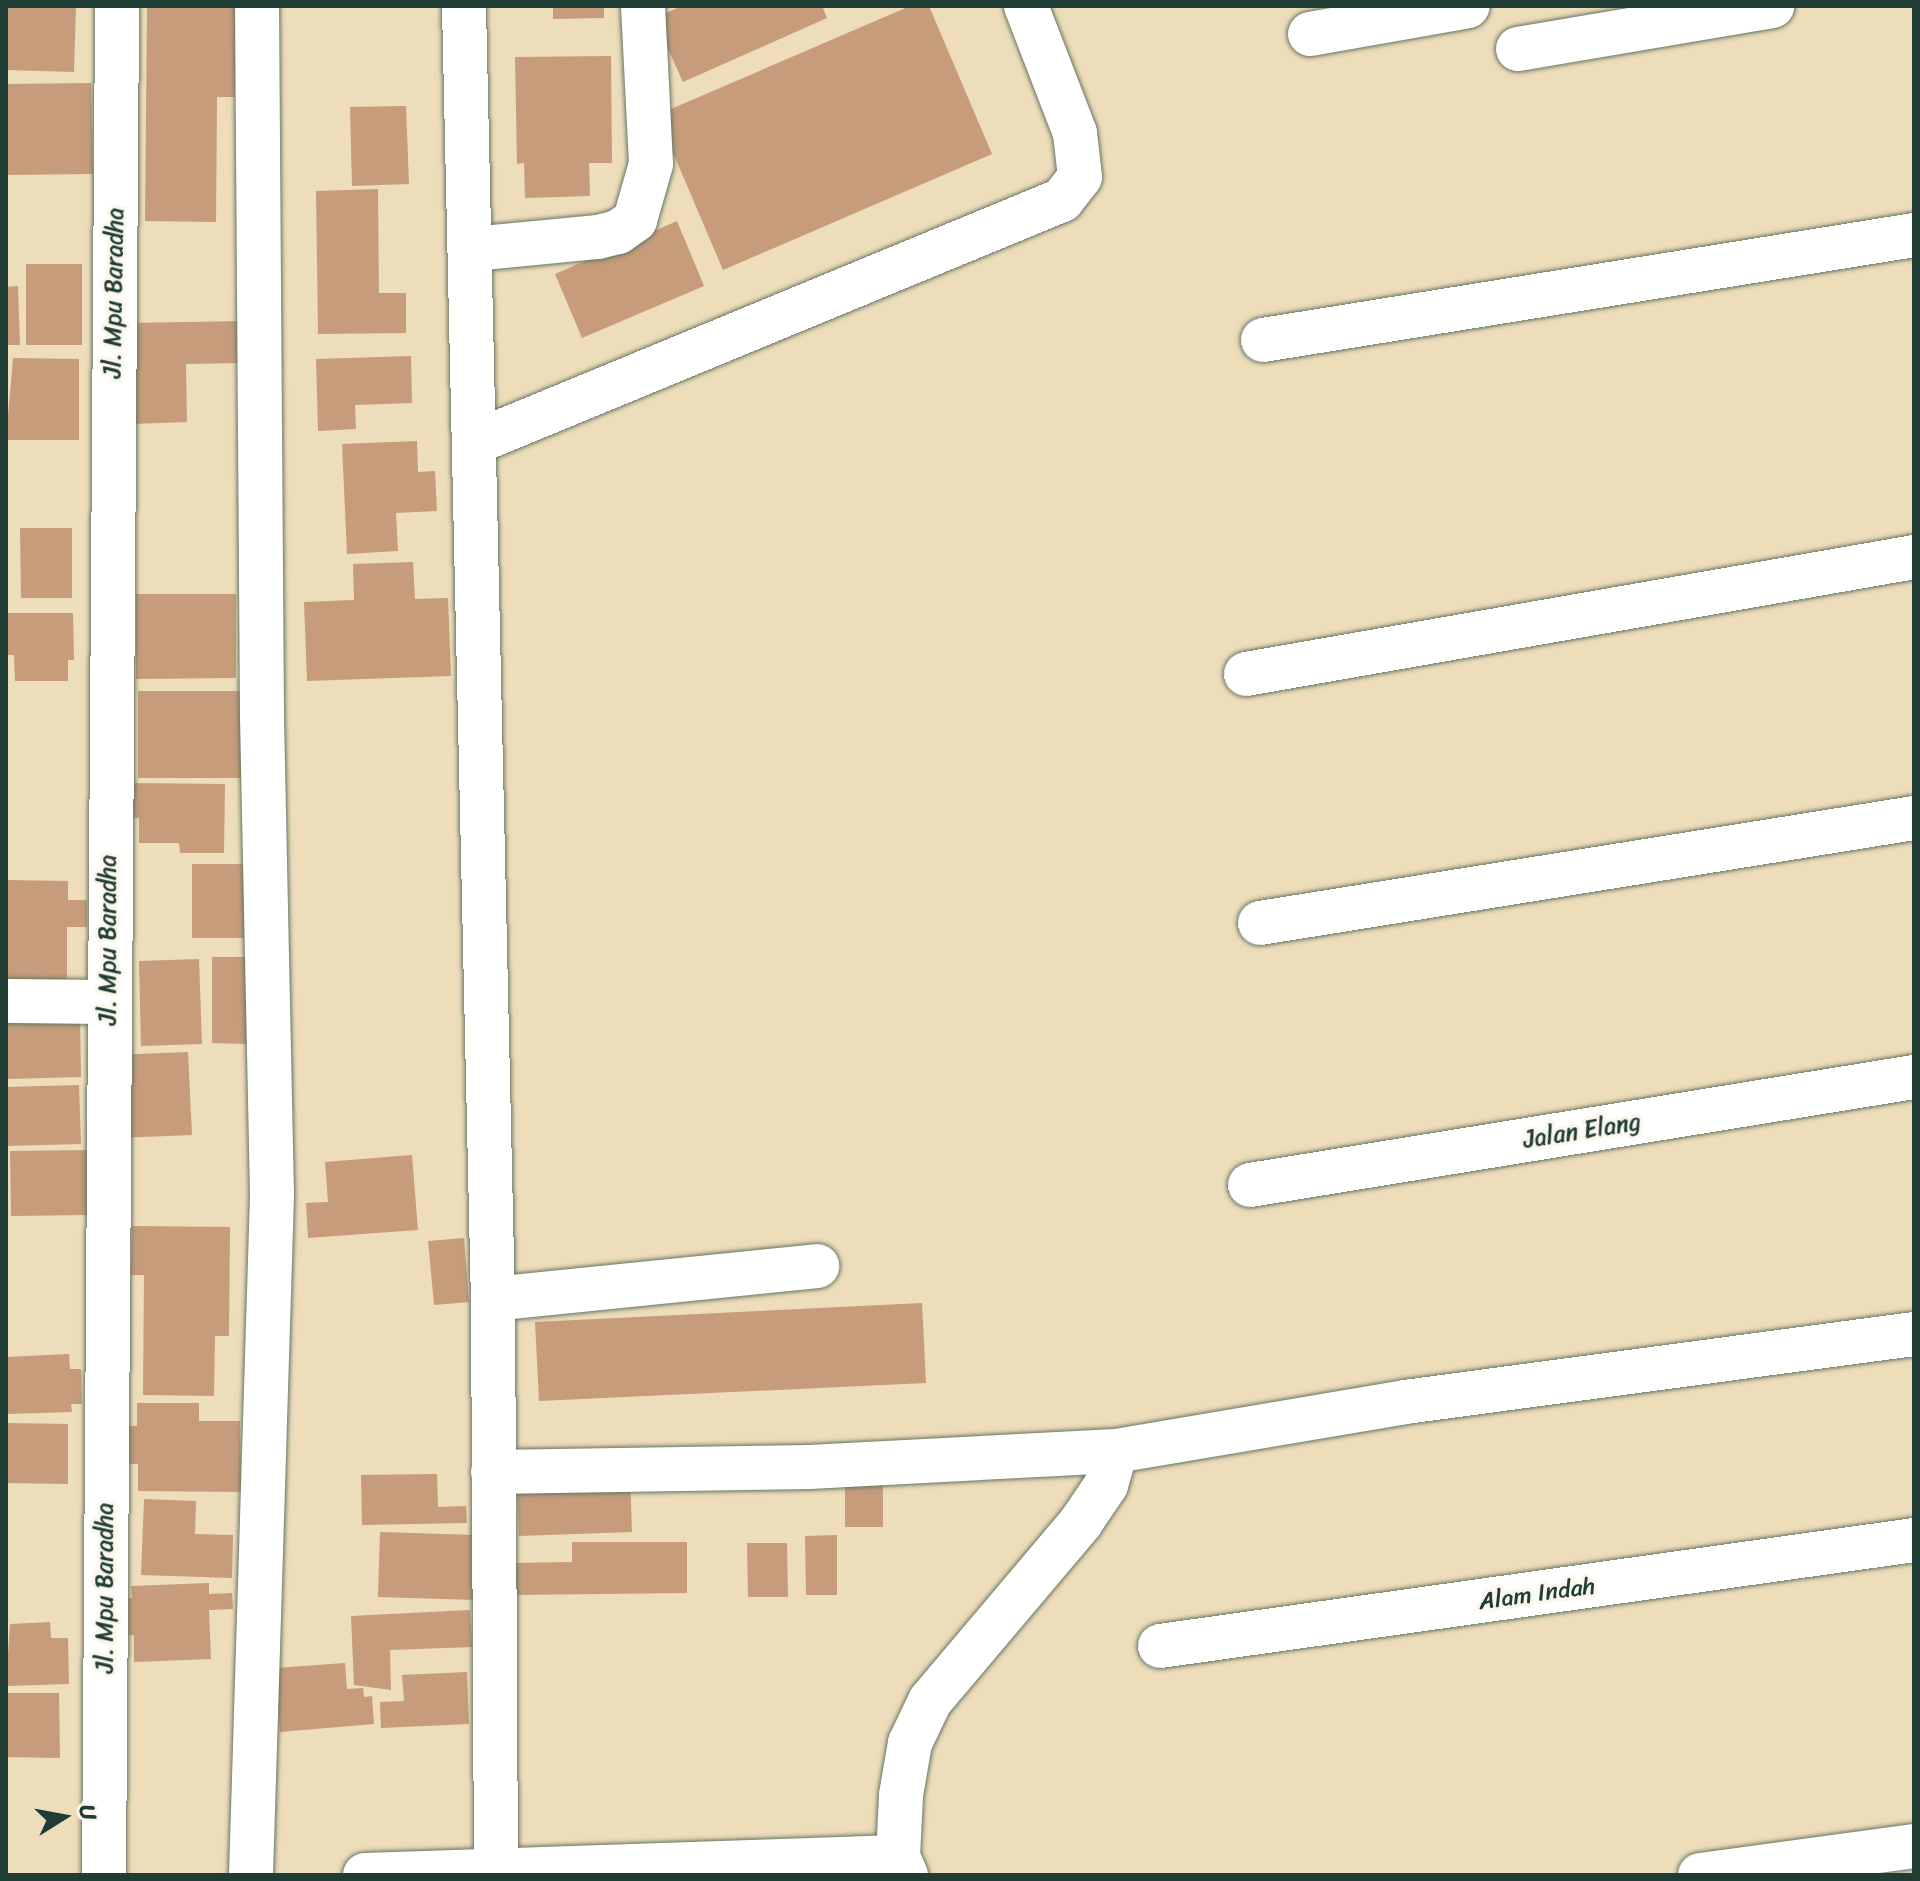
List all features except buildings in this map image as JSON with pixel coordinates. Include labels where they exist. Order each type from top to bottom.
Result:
[{"type":"street","name":"Jl. Mpu Baradha","points":[[104,1875],[107,1002],[117,6]]},
{"type":"street","points":[[251,1875],[272,1195],[261,608],[257,6]]},
{"type":"street","points":[[464,6],[473,249],[481,894],[493,1299],[496,1871]]},
{"type":"street","points":[[473,249],[598,237],[618,232],[635,220],[651,164],[643,6]]},
{"type":"street","points":[[476,442],[1062,200],[1080,177],[1075,133],[1026,6]]},
{"type":"street","points":[[1310,34],[1468,6]]},
{"type":"street","points":[[1518,49],[1772,6]]},
{"type":"street","points":[[1263,340],[1914,235]]},
{"type":"street","points":[[1246,674],[1914,557]]},
{"type":"street","points":[[1260,923],[1914,818]]},
{"type":"street","points":[[6,1001],[107,1002]]},
{"type":"street","name":"Jalan Elang","points":[[1250,1185],[1914,1077]]},
{"type":"street","points":[[493,1299],[817,1266]]},
{"type":"street","points":[[493,1472],[809,1467],[1116,1451],[1421,1400],[1914,1334]]},
{"type":"street","points":[[365,1875],[902,1866],[910,1743],[930,1701],[1081,1522],[1106,1485],[1116,1451]]},
{"type":"street","name":"Alam Indah","points":[[1160,1646],[1914,1540]]},
{"type":"street","points":[[1700,1875],[1914,1846]]}]
